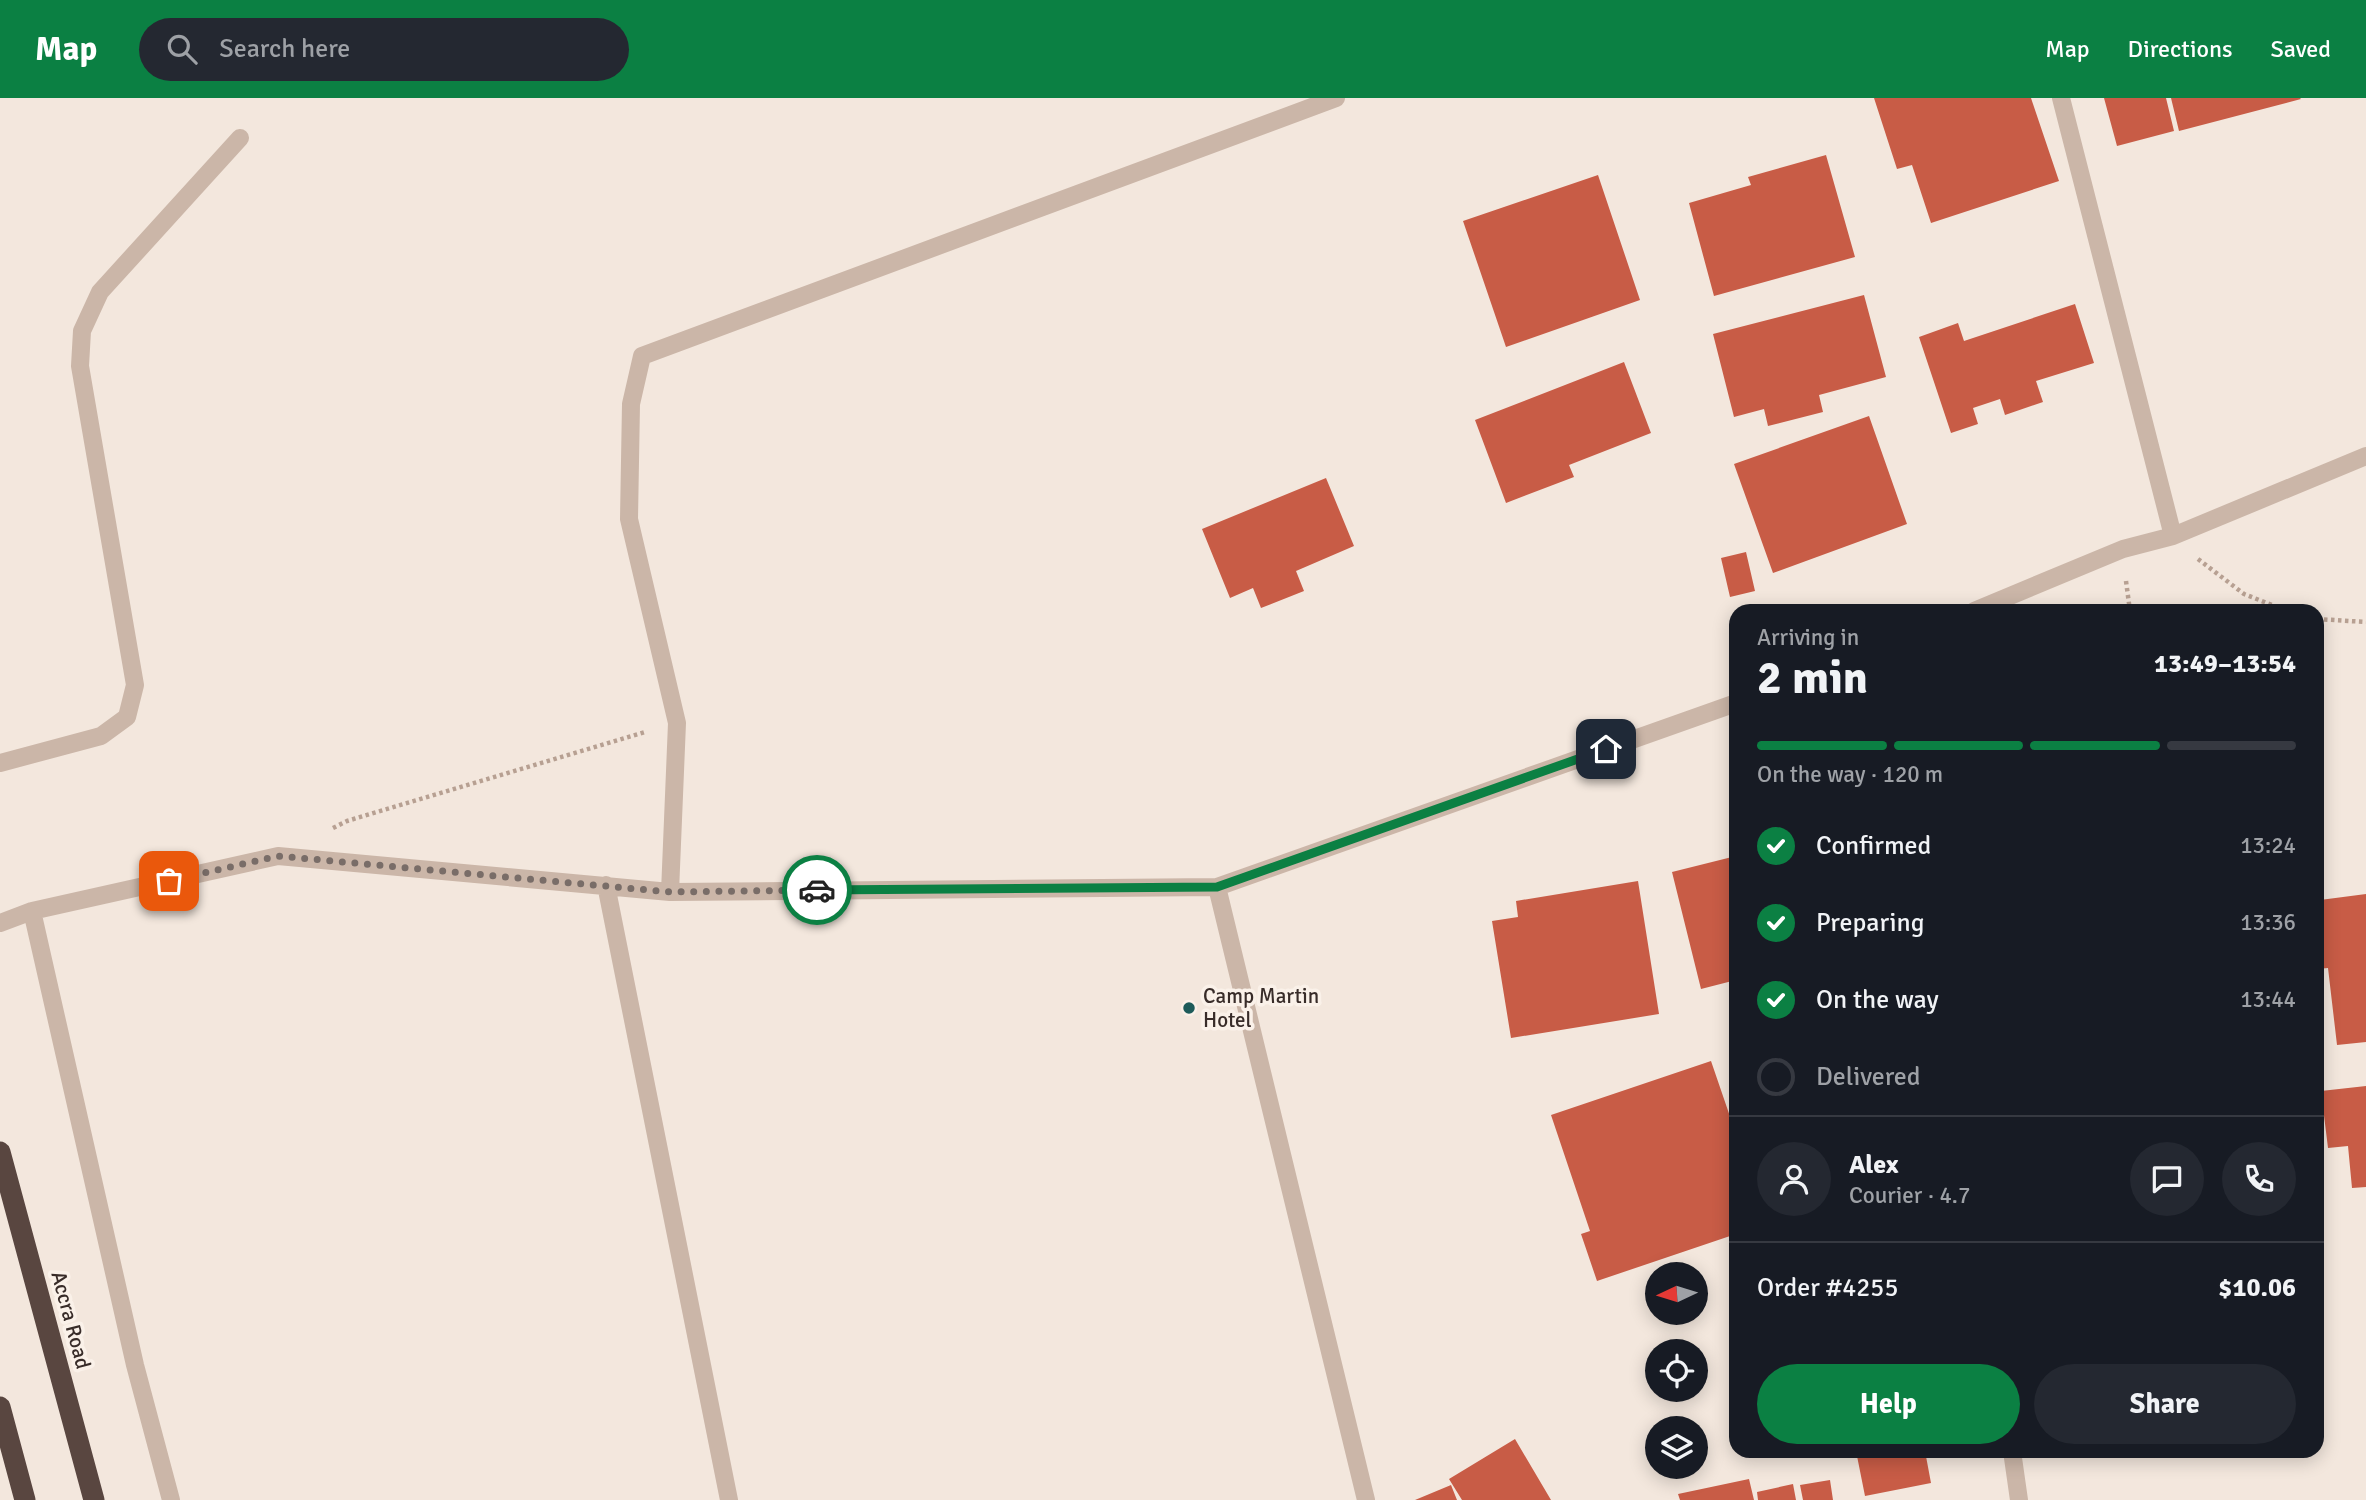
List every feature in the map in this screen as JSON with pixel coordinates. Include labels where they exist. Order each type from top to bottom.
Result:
[{"type":"highway","name":"Accra Road","points":[[0,1152],[94,1500]]},
{"type":"highway","points":[[0,1407],[25,1500]]},
{"type":"street","points":[[670,892],[677,723],[629,519],[631,404],[642,356],[1336,98]]},
{"type":"street","points":[[2060,98],[2173,536]]},
{"type":"street","points":[[0,763],[101,736],[127,717],[135,685],[80,366],[82,331],[100,292],[240,138]]},
{"type":"street","points":[[1991,604],[2123,549],[2173,536],[2366,456]]},
{"type":"street","points":[[0,923],[32,911],[278,856],[606,884],[670,892],[1217,887],[1729,705]]},
{"type":"street","points":[[606,884],[729,1500]]},
{"type":"street","points":[[1217,887],[1366,1500]]},
{"type":"street","points":[[32,911],[135,1365],[171,1500]]},
{"type":"street","points":[[2013,1458],[2019,1500]]},
{"type":"path","points":[[2173,536],[2207,568],[2244,594],[2269,604]]},
{"type":"path","points":[[2324,619],[2366,622]]},
{"type":"path","points":[[278,856],[347,821],[677,723]]},
{"type":"building","points":[[1874,98],[2031,98],[2059,181],[1931,223],[1912,165],[1897,169]]},
{"type":"building","points":[[2104,98],[2166,98],[2174,131],[2117,146]]},
{"type":"building","points":[[2171,98],[2300,98],[2301,99],[2179,131]]},
{"type":"building","points":[[1826,155],[1855,257],[1714,296],[1689,203],[1751,185],[1748,177]]},
{"type":"building","points":[[1598,175],[1640,300],[1506,347],[1463,221]]},
{"type":"building","points":[[1864,295],[1886,377],[1819,395],[1823,412],[1768,426],[1764,409],[1734,417],[1713,334]]},
{"type":"building","points":[[2075,304],[2094,363],[2036,381],[2043,402],[2005,415],[2000,399],[1973,408],[1978,424],[1951,433],[1919,337],[1958,323],[1964,341]]},
{"type":"building","points":[[1624,362],[1651,433],[1569,465],[1574,477],[1506,503],[1475,420]]},
{"type":"building","points":[[1869,416],[1907,524],[1773,573],[1734,464]]},
{"type":"building","points":[[1326,478],[1354,546],[1296,571],[1304,591],[1261,608],[1253,588],[1230,598],[1202,529]]},
{"type":"building","points":[[1746,552],[1755,591],[1730,597],[1721,558]]},
{"type":"building","points":[[1729,858],[1729,982],[1701,989],[1672,872]]},
{"type":"building","points":[[1638,881],[1659,1014],[1511,1038],[1492,921],[1518,917],[1516,901]]},
{"type":"building","points":[[2366,894],[2366,1042],[2337,1045],[2328,968],[2324,968],[2324,899]]},
{"type":"building","points":[[1711,1061],[1729,1114],[1729,1236],[1653,1262],[1645,1262],[1645,1265],[1597,1281],[1581,1234],[1590,1231],[1551,1115]]},
{"type":"building","points":[[2366,1086],[2366,1187],[2352,1188],[2348,1146],[2328,1148],[2324,1091]]},
{"type":"building","points":[[1515,1439],[1551,1500],[1462,1500],[1449,1479]]},
{"type":"building","points":[[1857,1458],[1926,1458],[1931,1483],[1865,1496]]},
{"type":"building","points":[[1749,1479],[1754,1500],[1680,1500],[1678,1494]]},
{"type":"building","points":[[1830,1480],[1833,1500],[1803,1500],[1800,1485]]},
{"type":"building","points":[[1793,1484],[1796,1500],[1758,1500],[1757,1492]]},
{"type":"building","points":[[1451,1485],[1457,1500],[1415,1500]]},
{"type":"way so far","points":[[169,881],[278,856],[606,884],[670,892],[817,890]]},
{"type":"place","name":"Camp Martin Hotel","points":[[1189,1008]]},
{"type":"route","points":[[817,890],[1217,887],[1606,749]]}]
